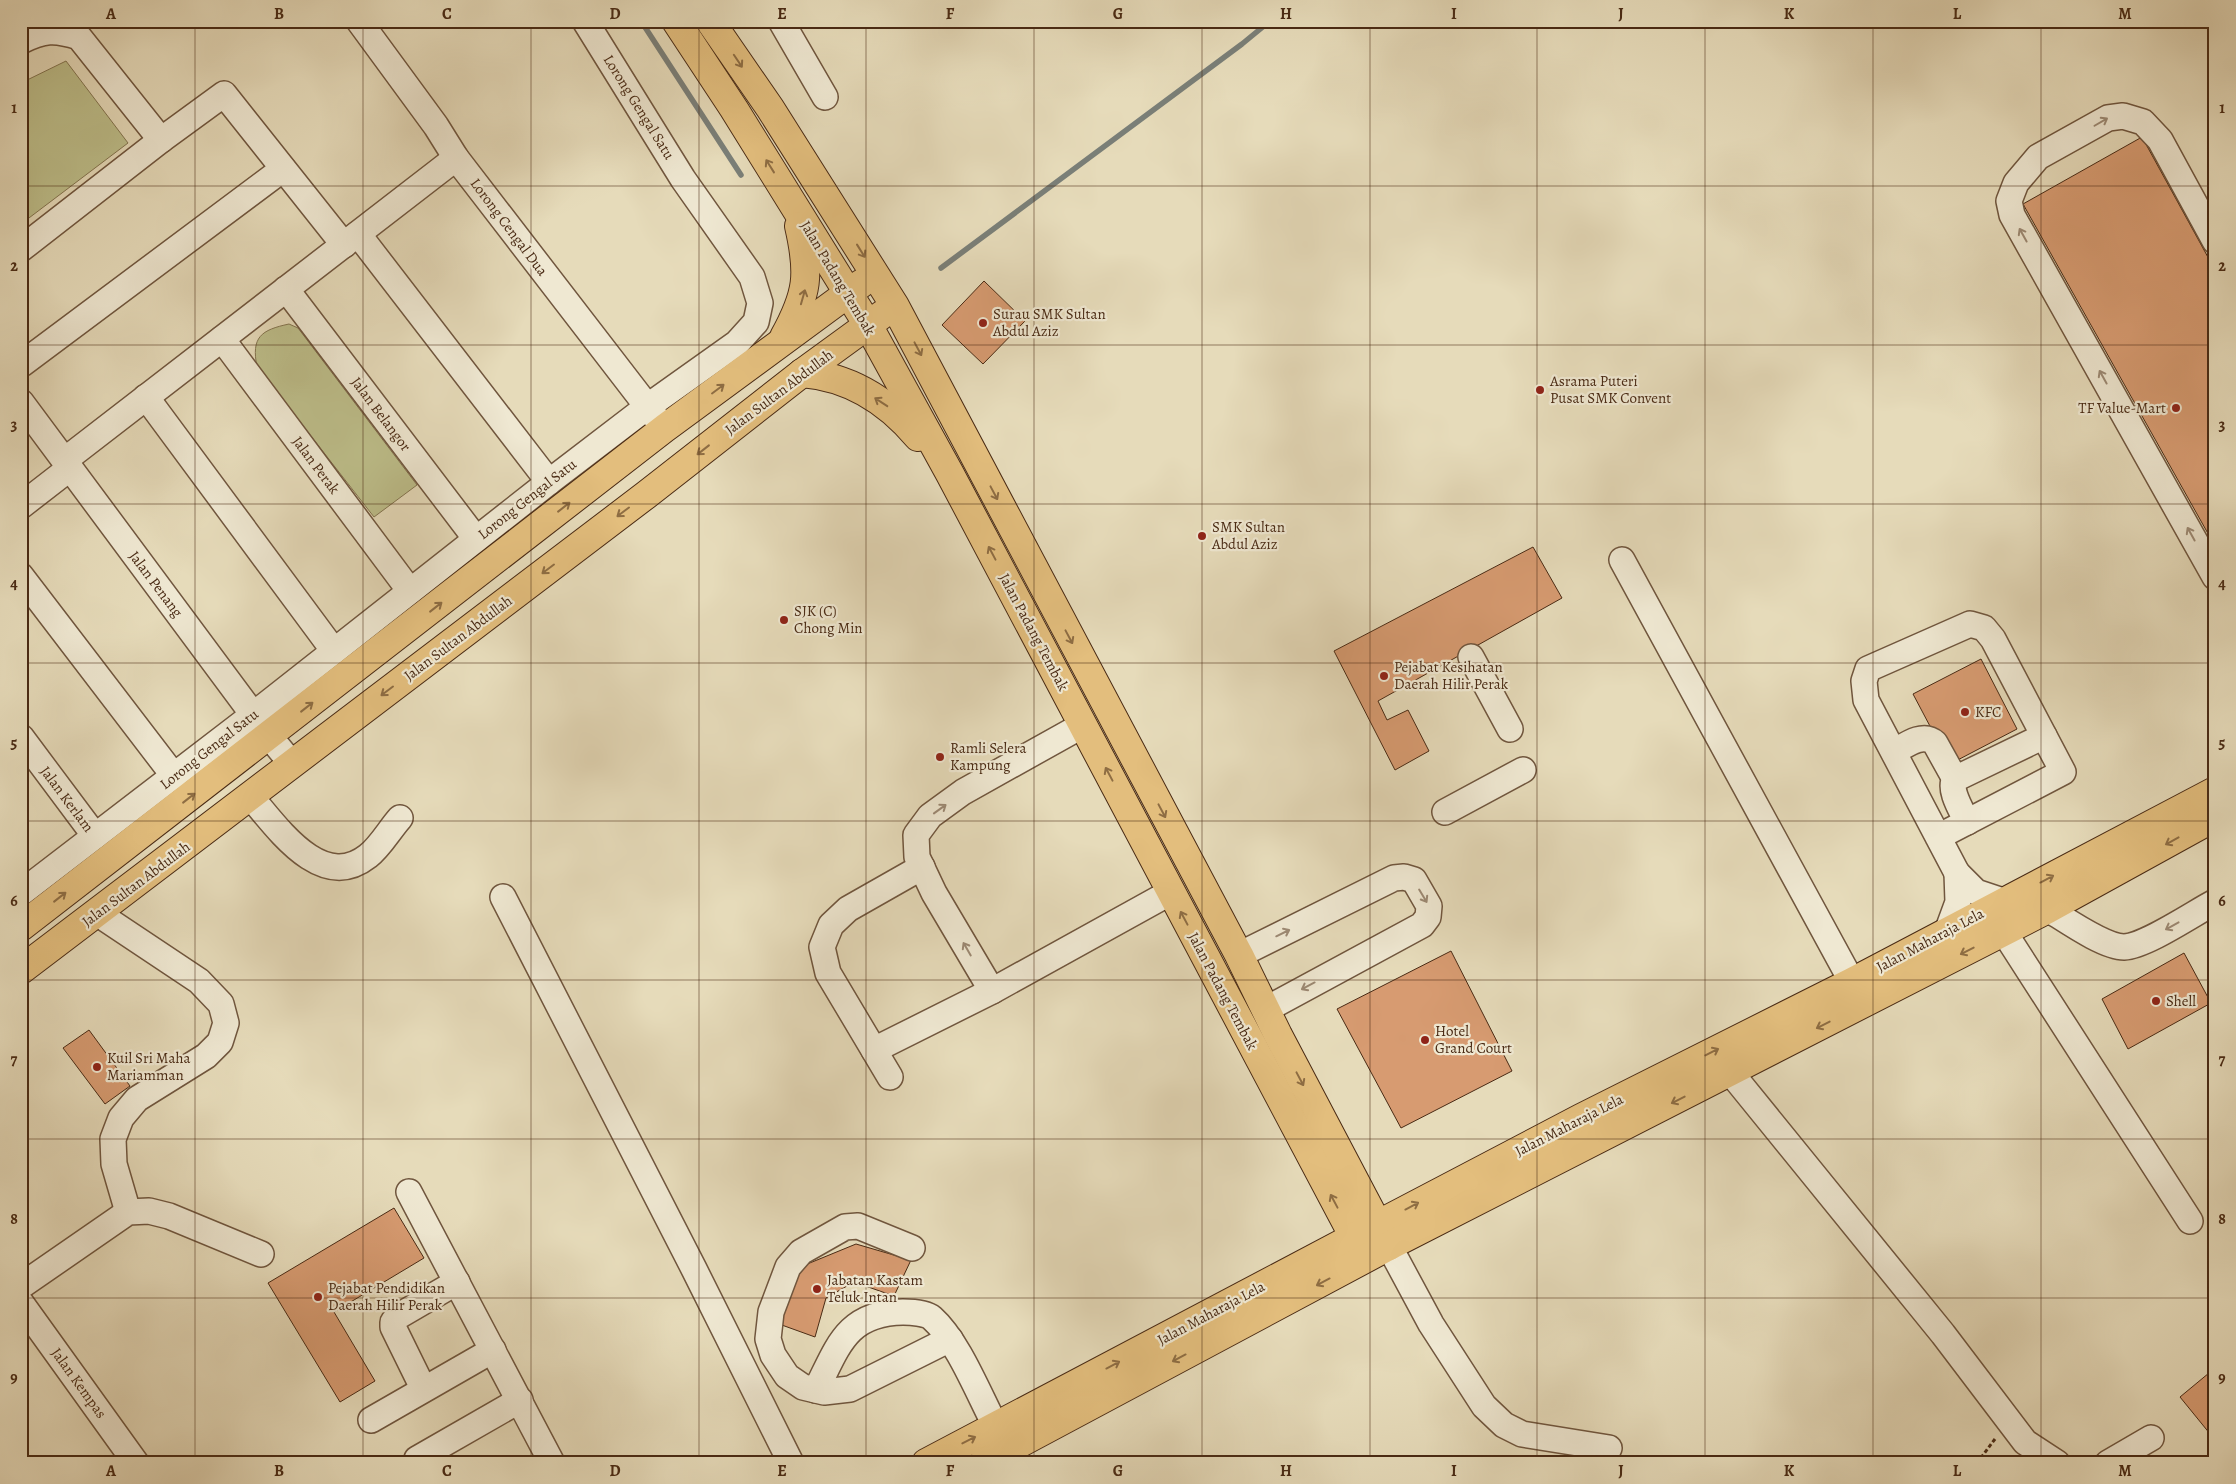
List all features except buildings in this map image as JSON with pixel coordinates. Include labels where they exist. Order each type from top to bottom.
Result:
[{"type":"main road","name":"Jalan Padang Tembak","points":[[676,21],[734,109],[868,325],[950,474],[1171,892],[1371,1242]]},
{"type":"main road","name":"Jalan Padang Tembak","points":[[710,21],[770,108],[895,306],[1239,955],[1371,1242]]},
{"type":"main road","points":[[782,341],[799,310],[806,285],[806,256],[795,207]]},
{"type":"main road","points":[[21,927],[665,428],[875,273]]},
{"type":"main road","name":"Jalan Sultan Abdullah","points":[[21,970],[646,495],[802,373],[895,306]]},
{"type":"main road","points":[[802,373],[822,374],[844,381],[885,404],[904,420],[950,474]]},
{"type":"main road","points":[[646,495],[666,446],[665,428]]},
{"type":"main road","name":"Jalan Maharaja Lela","points":[[984,1463],[1018,1455],[1581,1118],[1852,982],[2215,791]]},
{"type":"main road","name":"Jalan Maharaja Lela","points":[[926,1463],[996,1426],[1371,1242],[1731,1073],[2048,909],[2215,817]]},
{"type":"street","name":"Lorong Cengal Dua","points":[[359,21],[436,126],[456,158],[665,428]]},
{"type":"street","name":"Lorong Gengal Satu","points":[[21,893],[253,715],[549,482],[647,407],[737,343],[756,322],[760,303],[752,277],[683,179],[585,21]]},
{"type":"street","points":[[781,21],[825,97]]},
{"type":"street","points":[[21,41],[39,33],[59,30],[79,37],[161,140]]},
{"type":"street","points":[[21,249],[161,140],[224,94],[283,169],[351,239],[549,482]]},
{"type":"street","points":[[2215,242],[2160,140],[2143,122],[2123,116],[2108,118],[2038,158],[2016,183],[2010,201],[2012,215],[2215,577]]},
{"type":"street","points":[[21,506],[67,464],[146,398],[456,158]]},
{"type":"street","points":[[22,364],[283,169]]},
{"type":"street","name":"Jalan Belangor","points":[[286,289],[476,539]]},
{"type":"street","name":"Jalan Perak","points":[[222,339],[410,591]]},
{"type":"street","points":[[146,398],[334,651]]},
{"type":"street","name":"Jalan Penang","points":[[21,402],[253,715],[292,764]]},
{"type":"street","points":[[1622,560],[1852,982]]},
{"type":"street","points":[[21,576],[174,776]]},
{"type":"street","points":[[1938,837],[2063,772],[1992,639],[1984,628],[1970,624],[1868,669],[1864,681],[1866,700],[1894,752],[1938,837],[1957,873],[1976,892],[2003,901]]},
{"type":"street","points":[[1471,657],[1510,729]]},
{"type":"street","points":[[992,991],[934,893],[917,857],[916,835],[930,816],[963,792],[1083,725]]},
{"type":"street","points":[[1967,822],[1953,788],[1955,779],[2044,736]]},
{"type":"street","name":"Jalan Kerlam","points":[[21,737],[96,836]]},
{"type":"street","points":[[1894,752],[1922,738],[1930,739],[1935,744],[1955,779]]},
{"type":"street","points":[[1445,812],[1523,770]]},
{"type":"street","points":[[250,796],[292,843],[314,861],[332,867],[351,865],[369,856],[400,818]]},
{"type":"street","points":[[890,1077],[828,973],[822,947],[832,925],[848,909],[922,868]]},
{"type":"street","points":[[1947,932],[1958,902],[1957,873]]},
{"type":"street","points":[[1239,955],[1394,878],[1404,877],[1414,880],[1429,906],[1428,917],[1422,924],[1265,1010]]},
{"type":"street","points":[[874,1050],[992,991],[1171,892]]},
{"type":"street","points":[[503,897],[690,1260],[791,1463]]},
{"type":"street","points":[[2048,909],[2098,939],[2123,947],[2140,943],[2215,902]]},
{"type":"street","points":[[97,913],[199,981],[221,1004],[226,1023],[220,1042],[206,1056],[137,1099],[121,1118],[113,1139],[114,1164],[128,1212]]},
{"type":"street","points":[[2004,932],[2190,1221]]},
{"type":"street","points":[[1731,1073],[1943,1334],[2025,1442],[2056,1463]]},
{"type":"street","points":[[409,1192],[552,1463]]},
{"type":"street","points":[[21,1286],[128,1212],[149,1211],[169,1216],[261,1254]]},
{"type":"street","points":[[912,1248],[858,1226],[845,1227],[801,1252],[788,1267],[771,1312],[768,1339],[772,1355],[787,1376],[804,1387],[824,1392],[850,1390],[950,1339]]},
{"type":"street","points":[[1371,1242],[1431,1324],[1478,1398],[1504,1425],[1522,1434],[1609,1448]]},
{"type":"street","points":[[424,1388],[393,1327],[393,1322],[397,1317],[457,1282]]},
{"type":"street","name":"Jalan Kempas","points":[[21,1303],[136,1463]]},
{"type":"street","points":[[816,1390],[840,1343],[851,1328],[871,1317],[893,1312],[911,1312],[931,1317],[950,1339],[996,1426]]},
{"type":"street","points":[[371,1420],[493,1350]]},
{"type":"street","points":[[417,1459],[520,1400]]},
{"type":"street","points":[[2108,1463],[2151,1438]]},
{"type":"path","points":[[1977,1463],[2009,1420]]},
{"type":"green space","points":[[66,61],[128,143],[21,224],[21,83]]},
{"type":"green space","points":[[289,324],[298,328],[417,485],[374,517],[257,367],[256,348],[260,336],[271,329]]},
{"type":"waterway","points":[[641,21],[741,175]]},
{"type":"waterway","points":[[941,268],[1242,44],[1270,21]]},
{"type":"place","name":"Surau SMK Sultan Abdul Aziz","points":[[983,323]]},
{"type":"place","name":"Asrama Puteri Pusat SMK Convent","points":[[1540,390]]},
{"type":"place","name":"TF Value-Mart","points":[[2176,408]]},
{"type":"place","name":"SMK Sultan Abdul Aziz","points":[[1202,536]]},
{"type":"place","name":"SJK (C) Chong Min","points":[[784,620]]},
{"type":"place","name":"Pejabat Kesihatan Daerah Hilir Perak","points":[[1384,676]]},
{"type":"place","name":"KFC","points":[[1965,712]]},
{"type":"place","name":"Ramli Selera Kampung","points":[[940,757]]},
{"type":"place","name":"Shell","points":[[2156,1001]]},
{"type":"place","name":"Hotel Grand Court","points":[[1425,1040]]},
{"type":"place","name":"Kuil Sri Maha Mariamman","points":[[97,1067]]},
{"type":"place","name":"Jabatan Kastam Teluk Intan","points":[[817,1289]]},
{"type":"place","name":"Pejabat Pendidikan Daerah Hilir Perak","points":[[318,1297]]}]
